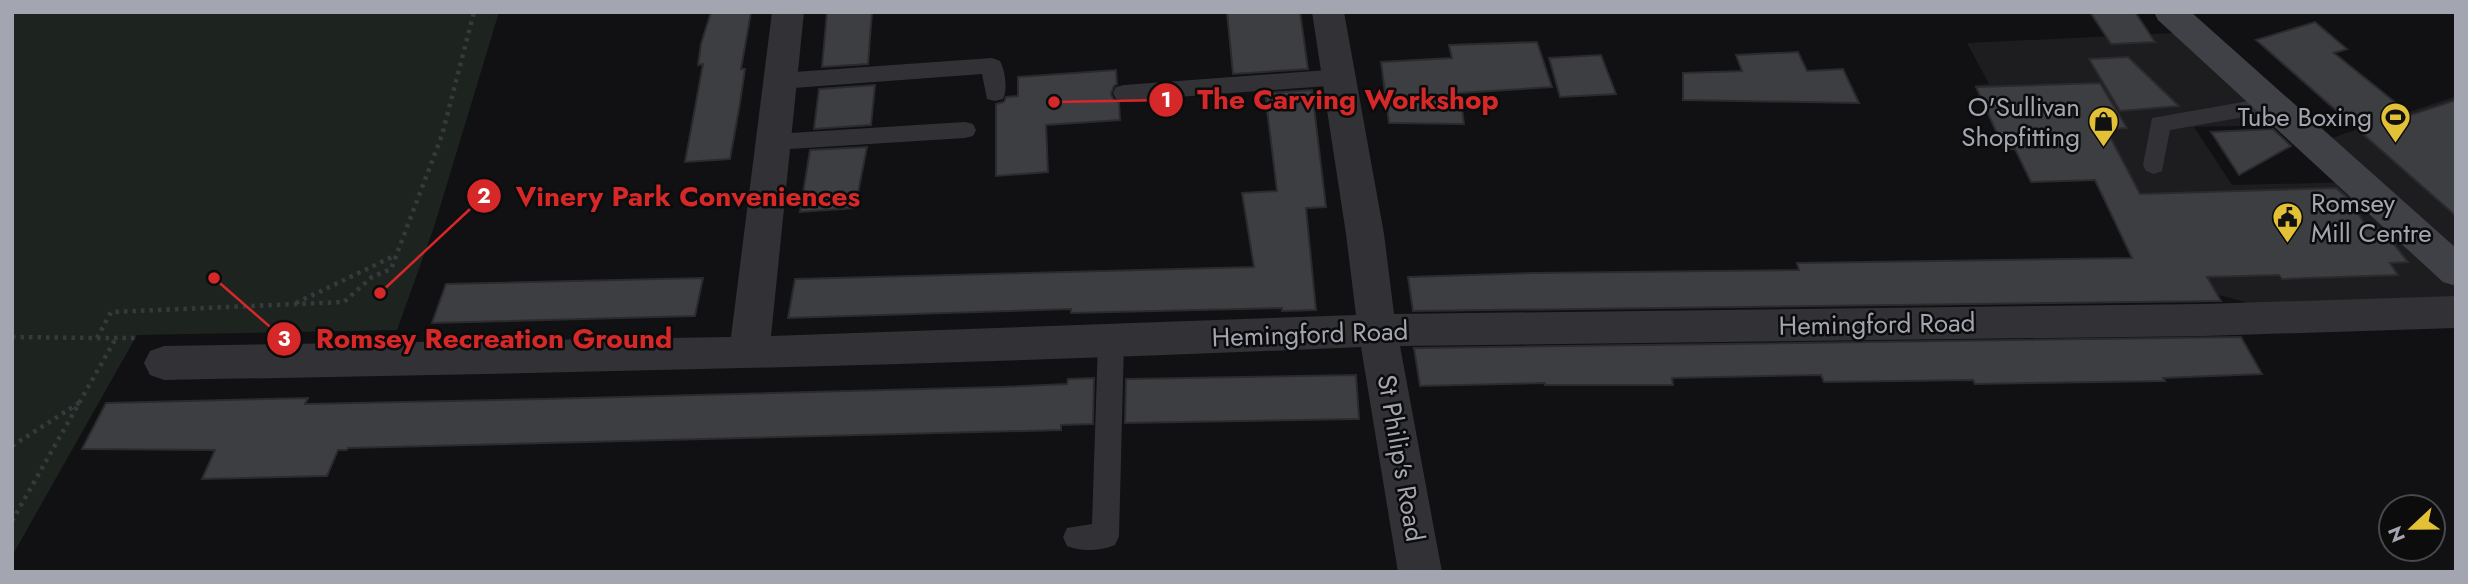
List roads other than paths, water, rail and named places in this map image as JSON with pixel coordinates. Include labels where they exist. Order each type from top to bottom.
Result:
[{"type":"street","points":[[749,353],[788,12]]},
{"type":"street","name":"St Philip's Road","points":[[1328,12],[1390,330],[1397,430],[1420,572]]},
{"type":"street","points":[[2170,12],[2456,271]]},
{"type":"street","name":"Hemingford Road","points":[[164,363],[749,353],[1390,330],[2230,320],[2456,312]]},
{"type":"lane","points":[[780,82],[992,66],[995,93]]},
{"type":"lane","points":[[1124,93],[1341,77]]},
{"type":"lane","points":[[2154,165],[2160,124],[2272,105]]},
{"type":"lane","points":[[774,142],[965,130]]},
{"type":"lane","points":[[1077,537],[1105,536],[1111,342]]},
{"type":"place","name":"The Carving Workshop","points":[[1054,102]]},
{"type":"place","name":"Tube Boxing","points":[[2395,144]]},
{"type":"place","name":"O'Sullivan Shopfitting","points":[[2103,149]]},
{"type":"place","name":"Romsey Mill Centre","points":[[2288,245]]},
{"type":"place","name":"Romsey Recreation Ground","points":[[214,278]]},
{"type":"place","name":"Vinery Park Conveniences","points":[[380,293]]}]
